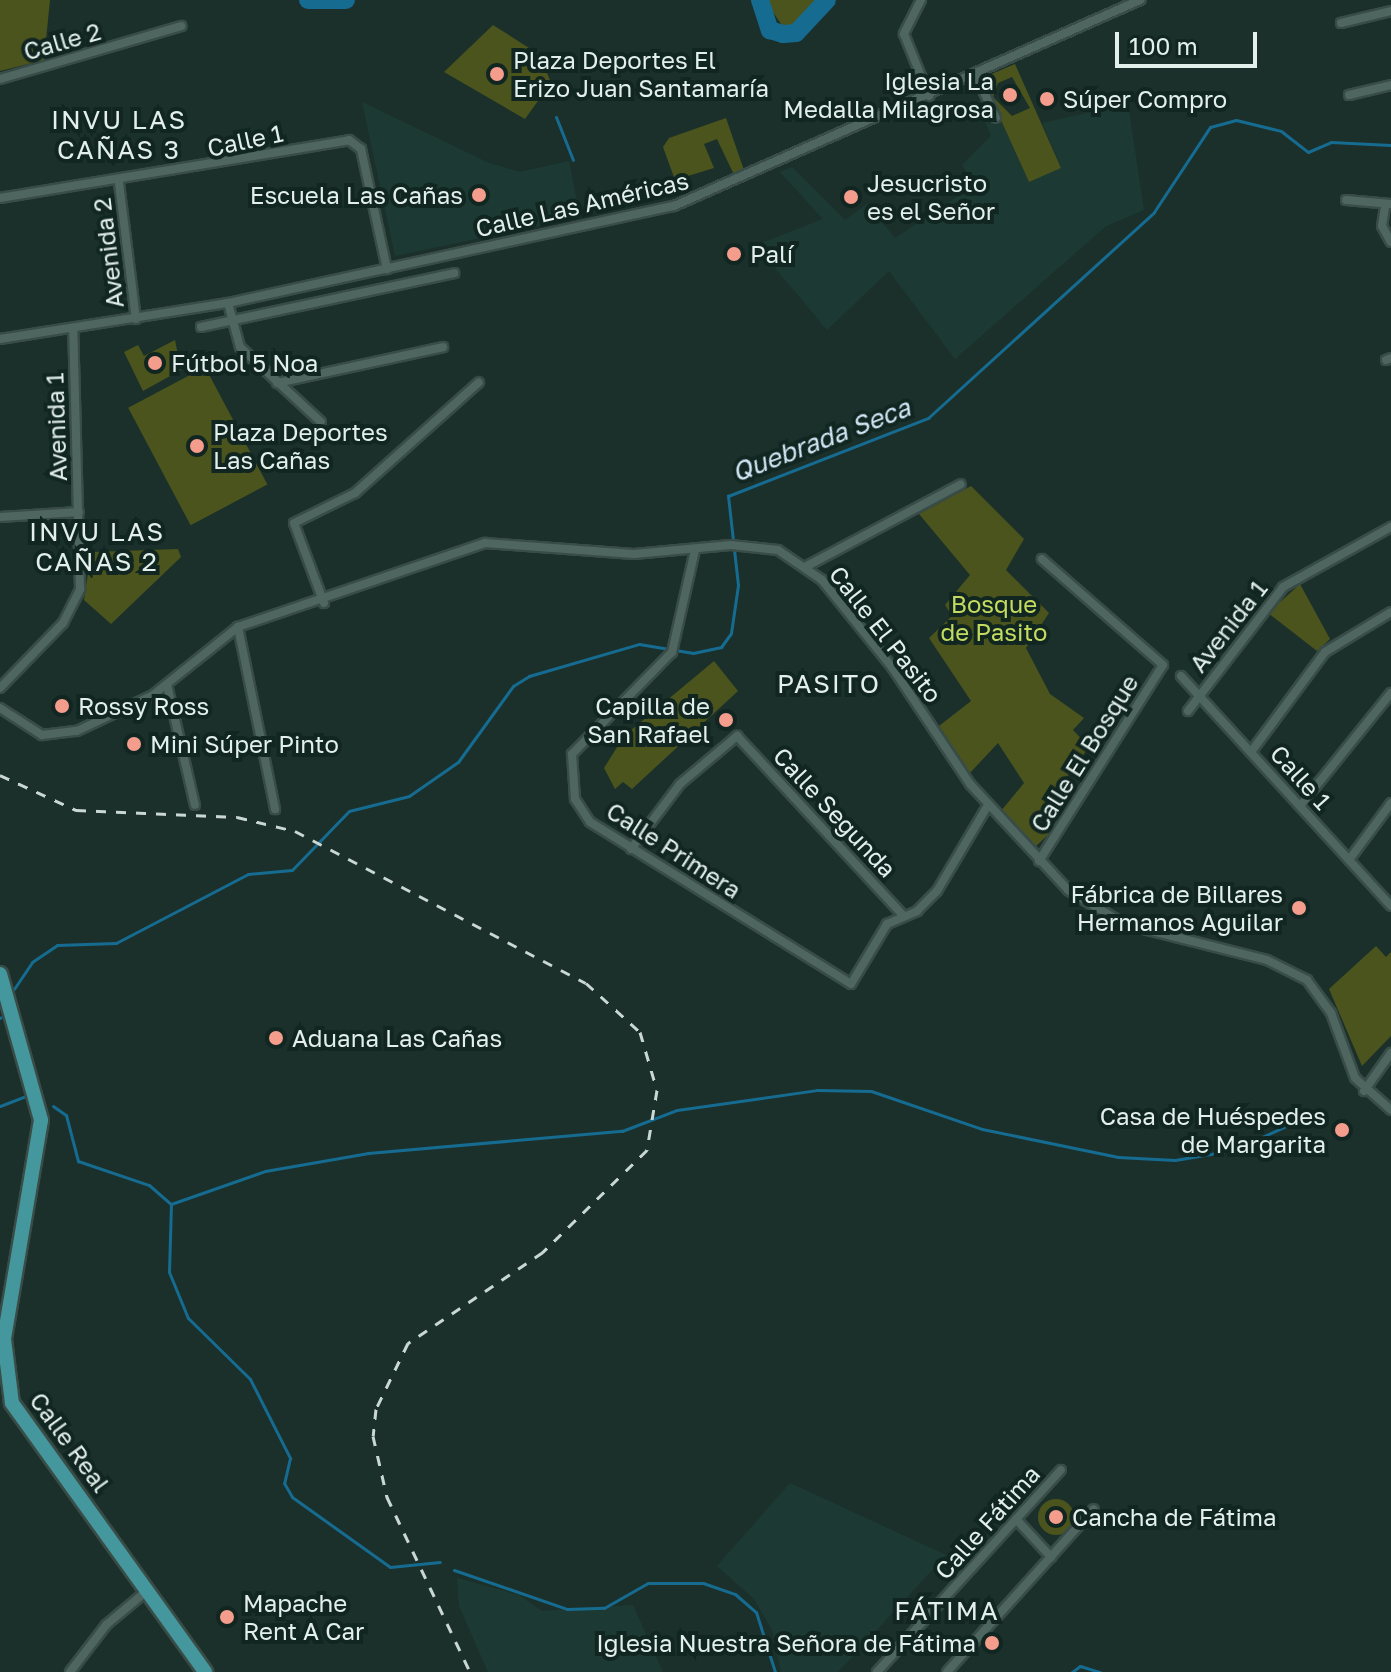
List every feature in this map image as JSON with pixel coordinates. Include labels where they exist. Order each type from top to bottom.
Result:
[{"type":"main road","name":"Calle Real","points":[[0,974],[41,1120],[2,1341],[3,1376],[22,1422],[149,1589],[205,1670]]},
{"type":"street","points":[[921,0],[904,34],[929,96]]},
{"type":"street","name":"Calle Las Américas","points":[[0,339],[228,303],[674,206],[929,96],[1138,0]]},
{"type":"street","points":[[1341,23],[1391,11]]},
{"type":"street","name":"Calle 2","points":[[0,79],[181,26]]},
{"type":"street","points":[[976,75],[996,118]]},
{"type":"street","points":[[1349,95],[1391,85]]},
{"type":"street","name":"Calle 1","points":[[0,198],[119,183],[355,141],[387,269]]},
{"type":"street","name":"Avenida 2","points":[[119,183],[136,319]]},
{"type":"street","points":[[1346,200],[1388,205],[1382,226],[1391,242]]},
{"type":"street","points":[[201,327],[454,273]]},
{"type":"street","points":[[354,276],[357,293]]},
{"type":"street","points":[[228,303],[240,347],[321,422]]},
{"type":"street","name":"Avenida 1","points":[[0,688],[75,604],[79,512],[73,328]]},
{"type":"street","points":[[277,383],[443,347]]},
{"type":"street","points":[[324,603],[294,523],[355,493],[479,382]]},
{"type":"street","points":[[807,566],[961,484]]},
{"type":"street","points":[[0,517],[79,512]]},
{"type":"street","name":"Avenida 1","points":[[1188,711],[1283,587],[1391,527]]},
{"type":"street","name":"Calle El Pasito","points":[[0,708],[27,731],[59,735],[122,713],[167,685],[238,627],[324,603],[495,541],[634,554],[745,546],[778,550],[807,566],[885,657],[988,805],[1039,861],[1103,915],[1267,960],[1307,980],[1331,1013],[1364,1091]]},
{"type":"street","name":"Calle Primera","points":[[695,550],[676,644],[666,660],[572,754],[575,799],[590,822],[845,983],[857,978],[887,924],[903,915]]},
{"type":"street","name":"Calle El Bosque","points":[[1039,861],[1163,665],[1042,559]]},
{"type":"street","points":[[1251,752],[1325,652],[1391,612]]},
{"type":"street","points":[[238,627],[275,809]]},
{"type":"street","name":"Calle 1","points":[[1181,676],[1391,906]]},
{"type":"street","points":[[167,685],[195,805]]},
{"type":"street","points":[[1300,806],[1391,693]]},
{"type":"street","name":"Calle Segunda","points":[[631,849],[680,784],[737,736],[903,915]]},
{"type":"street","points":[[1349,860],[1391,803]]},
{"type":"street","points":[[903,915],[937,891],[988,805]]},
{"type":"street","points":[[1391,1053],[1364,1091],[1391,1110]]},
{"type":"street","name":"Calle Fátima","points":[[883,1670],[1061,1470]]},
{"type":"street","points":[[947,1672],[1094,1509]]},
{"type":"street","points":[[1016,1519],[1051,1557]]},
{"type":"street","points":[[70,1672],[106,1625],[149,1589]]},
{"type":"shaded area","name":"Escuela Las Cañas","points":[[362,102],[489,163],[520,172],[569,161],[580,217],[395,256]]},
{"type":"shaded area","points":[[1128,104],[1144,210],[1106,226],[955,359],[889,271],[827,330],[756,245],[823,219],[780,172],[792,167],[845,220],[867,204],[895,238],[976,184],[962,165],[991,136],[985,121],[999,115],[1029,182],[1061,167],[1042,123]]},
{"type":"shaded area","points":[[790,1483],[946,1555],[838,1672],[781,1672],[772,1630],[754,1599],[717,1566]]},
{"type":"shaded area","points":[[457,1578],[519,1595],[542,1611],[633,1605],[663,1672],[488,1672],[459,1606]]},
{"type":"green space","points":[[0,0],[50,0],[44,60],[0,71]]},
{"type":"green space","points":[[765,0],[833,0],[793,42]]},
{"type":"green space","name":"Plaza Deportes El Erizo Juan Santamaría","points":[[493,25],[540,55],[551,83],[525,119],[444,72]]},
{"type":"green space","points":[[1015,64],[1061,168],[1029,182],[982,78]],"holes":[[[1012,77],[1030,108],[1012,116],[993,97],[998,83]]]},
{"type":"green space","points":[[726,118],[746,176],[736,179],[717,139],[704,144],[714,168],[675,180],[663,147],[669,138]]},
{"type":"green space","name":"Fútbol 5 Noa","points":[[175,340],[181,370],[143,391],[124,352],[138,345],[144,356]]},
{"type":"green space","name":"Plaza Deportes Las Cañas","points":[[205,367],[267,484],[191,525],[128,408]]},
{"type":"green space","name":"Bosque de Pasito","points":[[971,486],[1024,539],[1006,570],[1049,613],[1026,648],[1050,694],[1084,718],[1073,730],[1089,747],[1035,821],[1049,834],[1034,848],[1001,811],[1024,783],[998,743],[969,774],[939,726],[971,701],[929,638],[952,616],[945,605],[970,575],[919,514]]},
{"type":"green space","points":[[178,549],[181,557],[111,624],[84,600],[91,552]]},
{"type":"green space","points":[[1300,584],[1330,639],[1317,651],[1268,613]]},
{"type":"green space","points":[[714,661],[738,691],[632,789],[623,782],[615,789],[604,768],[624,736]]},
{"type":"green space","points":[[1376,946],[1386,957],[1391,952],[1391,1036],[1362,1066],[1329,989]]},
{"type":"green space","name":"Cancha de Fátima","points":[[1056,1499],[1068,1505],[1074,1517],[1068,1529],[1056,1535],[1044,1529],[1038,1517],[1044,1505]]},
{"type":"waterway","points":[[308,0],[346,0]]},
{"type":"waterway","points":[[760,0],[770,30],[783,34],[796,33],[827,0]]},
{"type":"waterway","points":[[556,117],[573,160]]},
{"type":"waterway","name":"Quebrada Seca","points":[[14,989],[32,962],[57,945],[116,943],[248,874],[292,870],[349,811],[409,796],[458,762],[513,686],[529,676],[639,644],[693,653],[721,647],[731,633],[738,585],[728,496],[928,418],[1154,212],[1210,127],[1236,120],[1281,131],[1308,152],[1331,142],[1391,145]]},
{"type":"waterway","points":[[171,1204],[265,1171],[368,1153],[622,1131],[677,1110],[817,1090],[871,1091],[982,1129],[1118,1157],[1175,1160],[1234,1150],[1299,1120]]},
{"type":"waterway","points":[[0,1106],[26,1096]]},
{"type":"waterway","points":[[53,1106],[66,1115],[78,1161],[149,1185],[171,1204],[169,1272],[188,1318],[250,1379],[290,1458],[284,1483],[292,1497],[390,1567],[440,1562]]},
{"type":"waterway","points":[[454,1570],[567,1609],[604,1608],[648,1583],[703,1583],[735,1594],[756,1612],[775,1672]]},
{"type":"waterway","points":[[1072,1672],[1080,1666],[1100,1672]]},
{"type":"railway","points":[[0,775],[76,810],[237,817],[295,831],[586,983],[640,1032],[657,1090],[647,1150],[543,1252],[408,1343],[376,1409],[373,1436],[387,1497],[470,1672]]},
{"type":"place","name":"Plaza Deportes El Erizo Juan Santamaría","points":[[497,74]]},
{"type":"place","name":"Iglesia La Medalla Milagrosa","points":[[1010,95]]},
{"type":"place","name":"Súper Compro","points":[[1047,99]]},
{"type":"place","name":"Escuela Las Cañas","points":[[479,195]]},
{"type":"place","name":"Jesucristo es el Señor","points":[[851,197]]},
{"type":"place","name":"Palí","points":[[734,254]]},
{"type":"place","name":"Fútbol 5 Noa","points":[[155,363]]},
{"type":"place","name":"Plaza Deportes Las Cañas","points":[[197,446]]},
{"type":"place","name":"Rossy Ross","points":[[62,706]]},
{"type":"place","name":"Capilla de San Rafael","points":[[726,720]]},
{"type":"place","name":"Mini Súper Pinto","points":[[134,744]]},
{"type":"place","name":"Fábrica de Billares Hermanos Aguilar","points":[[1299,908]]},
{"type":"place","name":"Aduana Las Cañas","points":[[276,1038]]},
{"type":"place","name":"Casa de Huéspedes de Margarita","points":[[1342,1130]]},
{"type":"place","name":"Cancha de Fátima","points":[[1056,1517]]},
{"type":"place","name":"Mapache Rent A Car","points":[[227,1617]]},
{"type":"place","name":"Iglesia Nuestra Señora de Fátima","points":[[992,1643]]},
{"type":"district","name":"INVU LAS CAÑAS 3","points":[[119,135]]},
{"type":"district","name":"INVU LAS CAÑAS 2","points":[[97,547]]},
{"type":"district","name":"PASITO","points":[[829,684]]},
{"type":"district","name":"FÁTIMA","points":[[947,1611]]}]
